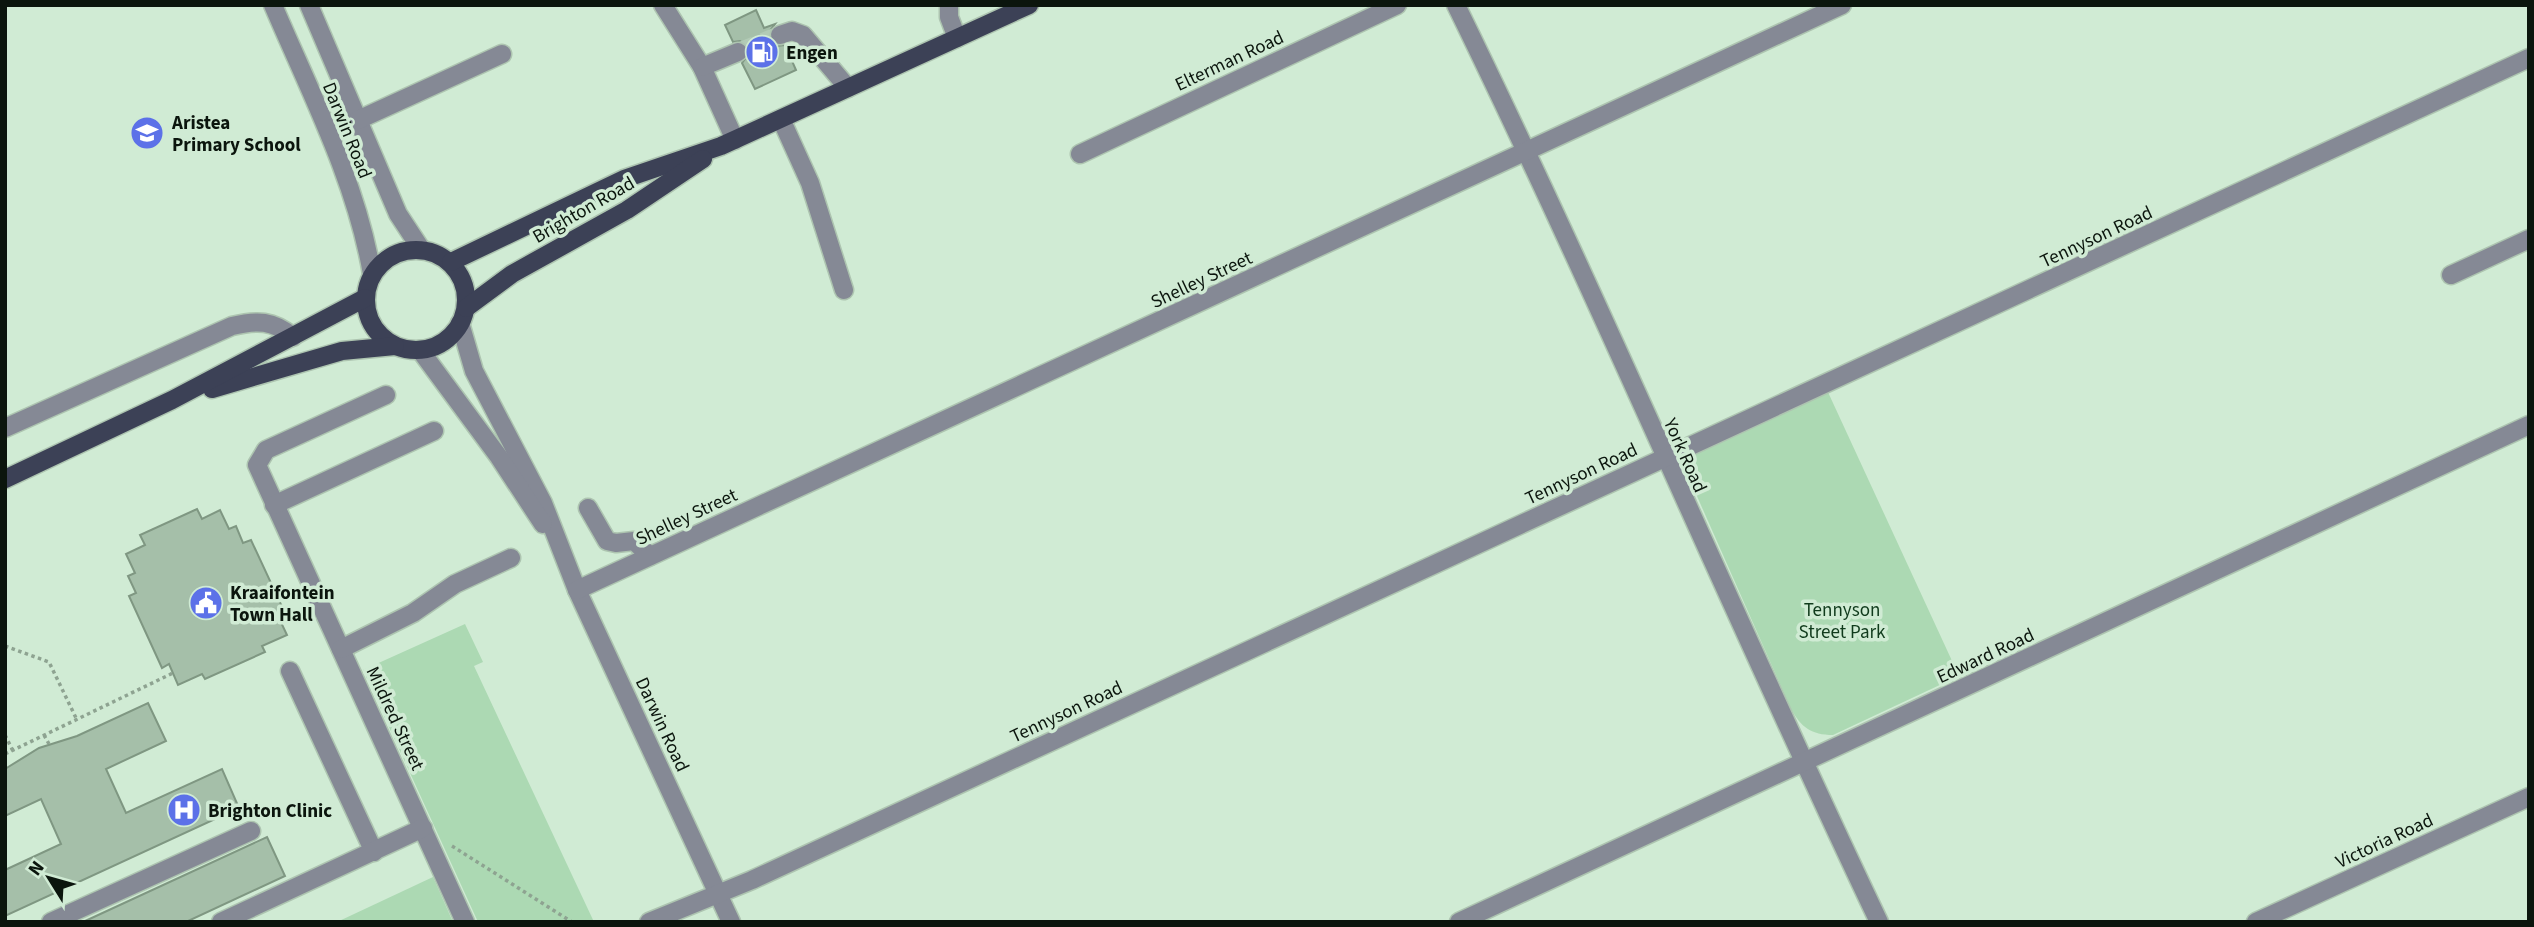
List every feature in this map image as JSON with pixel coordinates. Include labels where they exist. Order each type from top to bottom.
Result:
[{"type":"main road","name":"Brighton Road","points":[[451,262],[624,179],[728,143],[1029,5]]},
{"type":"main road","name":"Brighton Road","points":[[463,316],[512,274],[627,210],[728,143]]},
{"type":"main road","points":[[172,400],[342,351],[395,346],[420,350],[436,346],[450,337],[463,316],[463,283],[451,262],[437,253],[421,249],[393,254],[372,274],[365,298],[373,327],[395,346]]},
{"type":"main road","points":[[5,479],[172,400],[365,298]]},
{"type":"street","name":"Darwin Road","points":[[272,5],[329,135],[364,228],[372,274]]},
{"type":"street","name":"Darwin Road","points":[[309,5],[398,214],[421,249]]},
{"type":"street","points":[[663,5],[702,67],[728,143]]},
{"type":"street","points":[[949,5],[957,38]]},
{"type":"street","name":"Elterman Road","points":[[1080,154],[1397,5]]},
{"type":"street","name":"York Road","points":[[1456,5],[1528,152],[1664,458],[1803,762],[1880,922]]},
{"type":"street","name":"Shelley Street","points":[[577,590],[1843,5]]},
{"type":"street","points":[[780,35],[792,31],[803,35],[848,88]]},
{"type":"street","points":[[702,67],[738,52]]},
{"type":"street","points":[[358,120],[502,54]]},
{"type":"street","name":"Tennyson Road","points":[[649,922],[764,874],[2529,58]]},
{"type":"street","points":[[781,119],[810,183],[844,290]]},
{"type":"street","points":[[2451,275],[2529,239]]},
{"type":"street","name":"Darwin Road","points":[[463,316],[474,371],[532,480],[577,590],[731,922]]},
{"type":"street","points":[[5,428],[232,326],[269,322],[281,327],[293,337]]},
{"type":"street","name":"Darwin Road","points":[[420,350],[499,457],[557,544]]},
{"type":"street","name":"Mildred Street","points":[[386,395],[263,452],[257,461],[258,469],[465,922]]},
{"type":"street","name":"Edward Road","points":[[1459,922],[2529,425]]},
{"type":"street","points":[[274,505],[434,432]]},
{"type":"street","points":[[588,508],[607,541],[634,541],[650,556]]},
{"type":"street","points":[[341,649],[413,613],[455,584],[511,558]]},
{"type":"street","points":[[290,671],[374,852]]},
{"type":"street","name":"Victoria Road","points":[[2256,922],[2529,797]]},
{"type":"street","points":[[221,922],[423,828]]},
{"type":"street","points":[[51,922],[251,831]]},
{"type":"path","points":[[5,646],[49,662],[77,720]]},
{"type":"path","points":[[5,754],[173,673]]},
{"type":"path","points":[[44,735],[49,744]]},
{"type":"path","points":[[5,736],[13,751]]},
{"type":"path","points":[[423,828],[572,922]]},
{"type":"green space","name":"Tennyson Street Park","points":[[1827,390],[1959,676],[1833,735],[1808,729],[1791,709],[1685,469],[1689,455]]},
{"type":"green space","points":[[465,624],[483,662],[474,666],[594,922],[478,922],[363,670]]},
{"type":"green space","points":[[433,877],[453,922],[337,922]]},
{"type":"building","points":[[756,10],[764,28],[775,24],[769,32],[770,39],[777,46],[785,45],[796,70],[755,89],[742,63],[749,54],[748,47],[740,41],[733,42],[725,25]]},
{"type":"building","name":"Kraaifontein Town Hall","points":[[197,509],[202,519],[220,510],[229,529],[236,526],[243,543],[251,540],[284,611],[277,614],[287,635],[262,646],[265,652],[205,679],[202,674],[178,685],[169,664],[162,668],[129,596],[136,593],[128,576],[135,573],[126,554],[145,545],[140,535]]},
{"type":"building","name":"Brighton Clinic","points":[[148,703],[166,741],[106,769],[126,813],[222,769],[239,808],[5,916],[5,870],[61,844],[41,799],[5,816],[5,769],[39,748],[77,736]]},
{"type":"building","points":[[267,837],[285,876],[186,922],[83,922]]},
{"type":"tunnel","points":[[738,52],[780,35]]},
{"type":"place","name":"Engen","points":[[762,52]]},
{"type":"place","name":"Aristea Primary School","points":[[147,133]]},
{"type":"place","name":"Kraaifontein Town Hall","points":[[206,603]]},
{"type":"place","name":"Brighton Clinic","points":[[184,810]]}]
